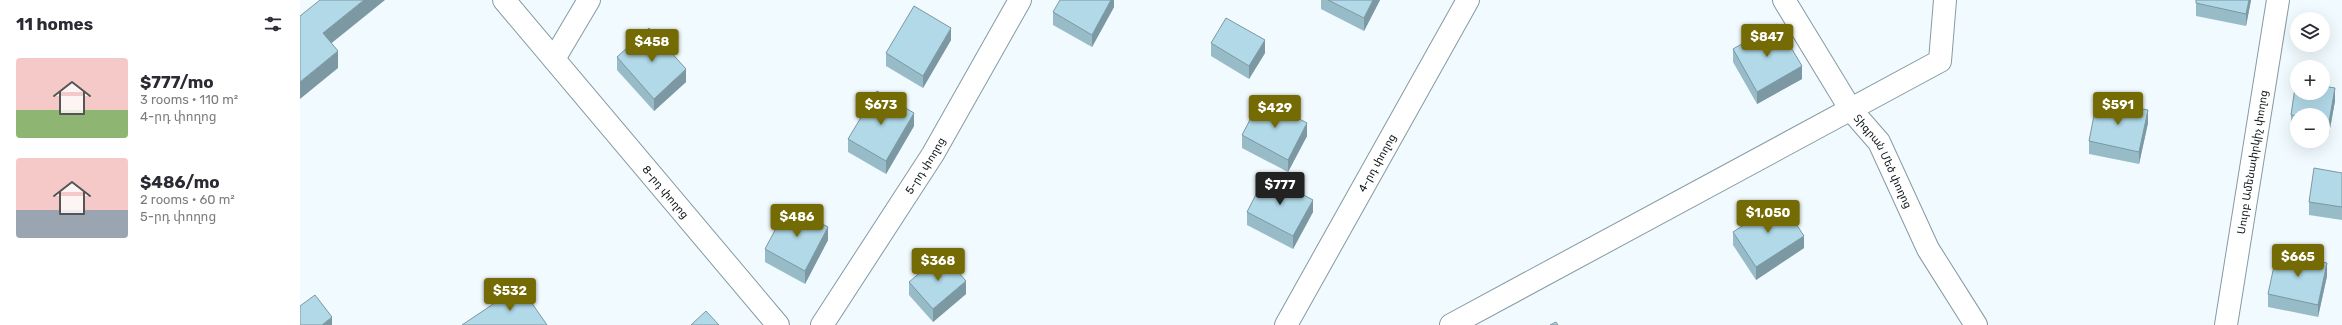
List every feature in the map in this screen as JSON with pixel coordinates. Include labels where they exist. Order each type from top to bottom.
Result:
[{"type":"street","name":"8-րդ փողոց","points":[[504,0],[778,325]]},
{"type":"street","points":[[554,59],[589,0]]},
{"type":"street","name":"5-րդ փողոց","points":[[822,325],[933,154],[1020,0]]},
{"type":"street","name":"4-րդ փողոց","points":[[1286,325],[1468,0]]},
{"type":"street","name":"Տիգրան Մեծ փողոց","points":[[1784,0],[1851,110],[1879,142],[1928,249],[1976,325]]},
{"type":"street","points":[[1451,325],[1940,61],[1945,0]]},
{"type":"street","name":"Սուրբ Ամենափրկիչ փողոց","points":[[2226,325],[2278,0]]},
{"type":"building","points":[[320,0],[364,0],[323,33],[338,51],[300,82],[300,16]]},
{"type":"building","points":[[1060,0],[1111,0],[1092,35],[1053,12]]},
{"type":"building","points":[[1328,0],[1373,0],[1364,18]]},
{"type":"building","points":[[2196,0],[2249,0],[2246,14],[2196,3]]},
{"type":"building","points":[[914,6],[951,28],[923,76],[886,53]]},
{"type":"building","points":[[1226,18],[1265,40],[1249,66],[1211,43]]},
{"type":"building","points":[[1777,24],[1802,66],[1757,92],[1733,49]]},
{"type":"building","points":[[649,28],[686,69],[654,99],[617,57]]},
{"type":"building","points":[[2330,87],[2335,88],[2330,116],[2330,108],[2292,108],[2293,100],[2330,100]]},
{"type":"building","points":[[877,91],[914,113],[886,161],[848,139]]},
{"type":"building","points":[[1261,99],[1307,123],[1288,160],[1242,135]]},
{"type":"building","points":[[2097,100],[2148,110],[2139,152],[2089,141]]},
{"type":"building","points":[[2314,168],[2342,173],[2342,207],[2309,202]]},
{"type":"building","points":[[1266,175],[1313,200],[1293,236],[1247,212]]},
{"type":"building","points":[[1781,201],[1804,236],[1756,267],[1733,232]]},
{"type":"building","points":[[788,206],[828,227],[805,271],[765,249]]},
{"type":"building","points":[[2277,252],[2327,263],[2318,305],[2268,294]]},
{"type":"building","points":[[942,254],[966,281],[933,309],[909,282]]},
{"type":"building","points":[[520,286],[547,325],[462,325]]},
{"type":"building","points":[[315,295],[332,317],[322,325],[300,325],[300,306]]},
{"type":"building","points":[[706,311],[719,325],[691,325]]},
{"type":"building","points":[[1556,322],[1558,325],[1550,325]]}]
